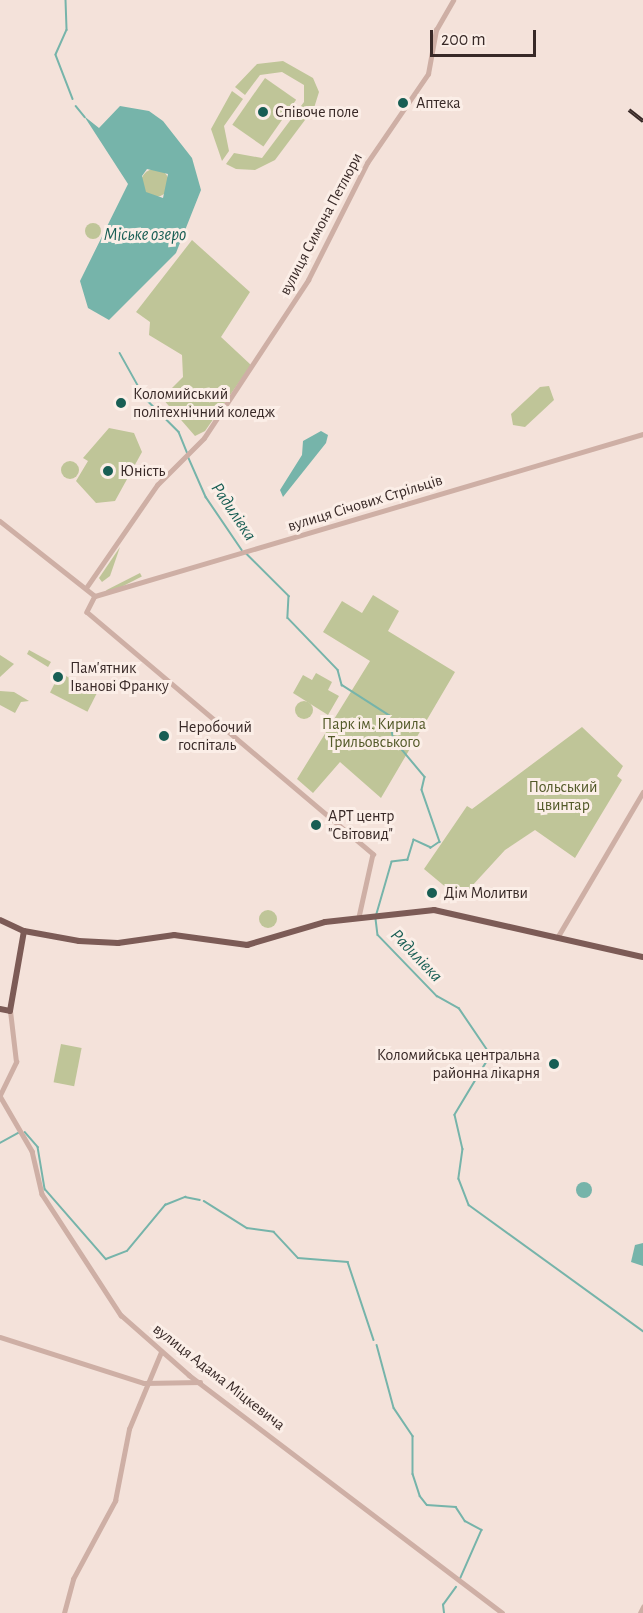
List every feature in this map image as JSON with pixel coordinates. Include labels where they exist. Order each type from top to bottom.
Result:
[{"type":"main road","points":[[0,920],[24,931],[100,944],[174,935],[247,945],[359,917],[434,910],[643,957]]},
{"type":"main road","name":"вулиця Адама Міцкевича","points":[[10,1011],[24,931]]},
{"type":"main road","points":[[0,1009],[10,1011]]},
{"type":"street","name":"вулиця Симона Петлюри","points":[[86,588],[157,485],[193,450],[308,280],[367,163],[426,79],[436,30],[453,0]]},
{"type":"street","name":"вулиця Січових Стрільців","points":[[95,596],[643,434]]},
{"type":"street","points":[[0,521],[95,596],[87,612],[186,692],[373,854],[359,917]]},
{"type":"street","points":[[557,938],[643,792]]},
{"type":"street","name":"вулиця Адама Міцкевича","points":[[10,1011],[16,1062],[0,1096],[32,1151],[44,1198],[115,1309],[161,1352],[458,1583],[502,1613]]},
{"type":"street","points":[[0,1337],[147,1384],[201,1382]]},
{"type":"street","points":[[64,1613],[73,1579],[115,1502],[129,1429],[161,1352]]},
{"type":"street","points":[[640,1613],[643,1607]]},
{"type":"green space","points":[[283,61],[313,78],[319,92],[314,108],[275,160],[255,170],[236,169],[226,164],[234,153],[262,158],[304,102],[304,85],[282,72],[260,75],[245,95],[235,87],[257,64]]},
{"type":"green space","name":"Співоче поле","points":[[265,78],[296,100],[263,146],[232,125]]},
{"type":"green space","points":[[232,91],[243,99],[224,126],[229,151],[222,161],[211,129]]},
{"type":"green space","points":[[155,169],[165,173],[169,183],[165,193],[155,197],[145,193],[141,183],[145,173]]},
{"type":"green space","points":[[93,223],[101,231],[93,239],[85,231]]},
{"type":"green space","points":[[192,240],[250,292],[221,337],[251,365],[205,431],[195,436],[162,398],[183,377],[182,355],[149,335],[150,322],[136,312]]},
{"type":"green space","points":[[549,386],[554,400],[525,427],[513,425],[511,414],[540,387]]},
{"type":"green space","name":"Юність","points":[[109,428],[134,433],[142,452],[115,501],[96,503],[76,481],[88,461],[83,458]]},
{"type":"green space","points":[[70,461],[76,464],[79,470],[76,476],[70,479],[64,476],[61,470],[64,464]]},
{"type":"green space","points":[[120,547],[110,576],[102,582],[99,578]]},
{"type":"green space","points":[[140,573],[142,577],[108,594],[106,590]]},
{"type":"green space","name":"Парк ім. Кирила Трильовського","points":[[373,595],[399,611],[388,631],[455,672],[381,798],[340,762],[313,793],[297,779],[370,661],[323,632],[342,601],[362,613]]},
{"type":"green space","points":[[29,650],[51,662],[48,667],[27,654]]},
{"type":"green space","points":[[0,655],[14,664],[0,677]]},
{"type":"green space","points":[[60,673],[97,692],[87,712],[50,693]]},
{"type":"green space","points":[[316,673],[332,682],[328,690],[339,696],[328,715],[293,693],[303,675],[312,680]]},
{"type":"green space","points":[[0,691],[14,692],[29,701],[21,702],[15,713],[0,705]]},
{"type":"green space","points":[[304,701],[310,704],[313,710],[310,716],[304,719],[298,716],[295,710],[298,704]]},
{"type":"green space","name":"Польський цвинтар","points":[[582,727],[623,766],[617,776],[622,780],[575,858],[535,830],[505,850],[460,899],[424,869],[467,806],[472,809]]},
{"type":"green space","points":[[268,910],[276,915],[277,919],[272,927],[268,928],[260,923],[259,919],[264,911]]},
{"type":"green space","points":[[61,1044],[82,1048],[74,1086],[54,1082]]},
{"type":"water","name":"Міське озеро","points":[[120,106],[149,111],[163,121],[192,158],[201,190],[176,253],[109,320],[88,308],[80,281],[128,184],[84,116],[99,128]],"holes":[[[147,169],[168,174],[163,198],[146,192],[142,176]]]},
{"type":"water","points":[[321,431],[328,435],[326,443],[283,497],[280,490],[302,455],[303,441]]},
{"type":"water","points":[[584,1182],[590,1184],[592,1190],[590,1196],[584,1198],[578,1196],[576,1190],[578,1184]]},
{"type":"water","points":[[643,1243],[643,1266],[631,1262],[635,1245]]},
{"type":"waterway","points":[[66,0],[67,30],[56,55],[73,99]]},
{"type":"waterway","points":[[76,106],[85,117]]},
{"type":"waterway","name":"Радилівка","points":[[120,353],[145,398],[179,432],[187,452]]},
{"type":"waterway","name":"Радилівка","points":[[188,456],[206,497],[242,550]]},
{"type":"waterway","name":"Радилівка","points":[[246,553],[289,596],[288,618],[338,670],[342,685],[389,715],[394,740],[425,777],[422,790],[440,842],[431,848],[414,840],[408,860],[392,862],[377,914]]},
{"type":"waterway","name":"Радилівка","points":[[376,919],[378,935],[437,996],[459,1008],[491,1055],[455,1115],[463,1149],[459,1179],[469,1205],[643,1331]]},
{"type":"waterway","points":[[0,1143],[20,1132]]},
{"type":"waterway","points":[[25,1132],[38,1147],[45,1189],[106,1259],[127,1251],[165,1205],[185,1197],[200,1200]]},
{"type":"waterway","points":[[204,1201],[247,1228],[274,1232],[298,1258],[348,1262],[374,1340]]},
{"type":"waterway","points":[[377,1345],[394,1408],[413,1436],[413,1474],[420,1496],[427,1505],[456,1507],[465,1521],[482,1530],[460,1580]]},
{"type":"waterway","points":[[444,1613],[443,1605],[456,1587]]},
{"type":"railway","points":[[629,110],[643,121]]},
{"type":"place","name":"Аптека","points":[[403,103]]},
{"type":"place","name":"Співоче поле","points":[[263,112]]},
{"type":"place","name":"Коломийський політехнічний коледж","points":[[121,403]]},
{"type":"place","name":"Юність","points":[[108,471]]},
{"type":"place","name":"Пам'ятник Іванові Франку","points":[[58,677]]},
{"type":"place","name":"Неробочий госпіталь","points":[[164,736]]},
{"type":"place","name":"АРТ центр \"Світовид\"","points":[[316,825]]},
{"type":"place","name":"Дім Молитви","points":[[432,893]]},
{"type":"place","name":"Коломийська центральна районна лікарня","points":[[554,1064]]}]
